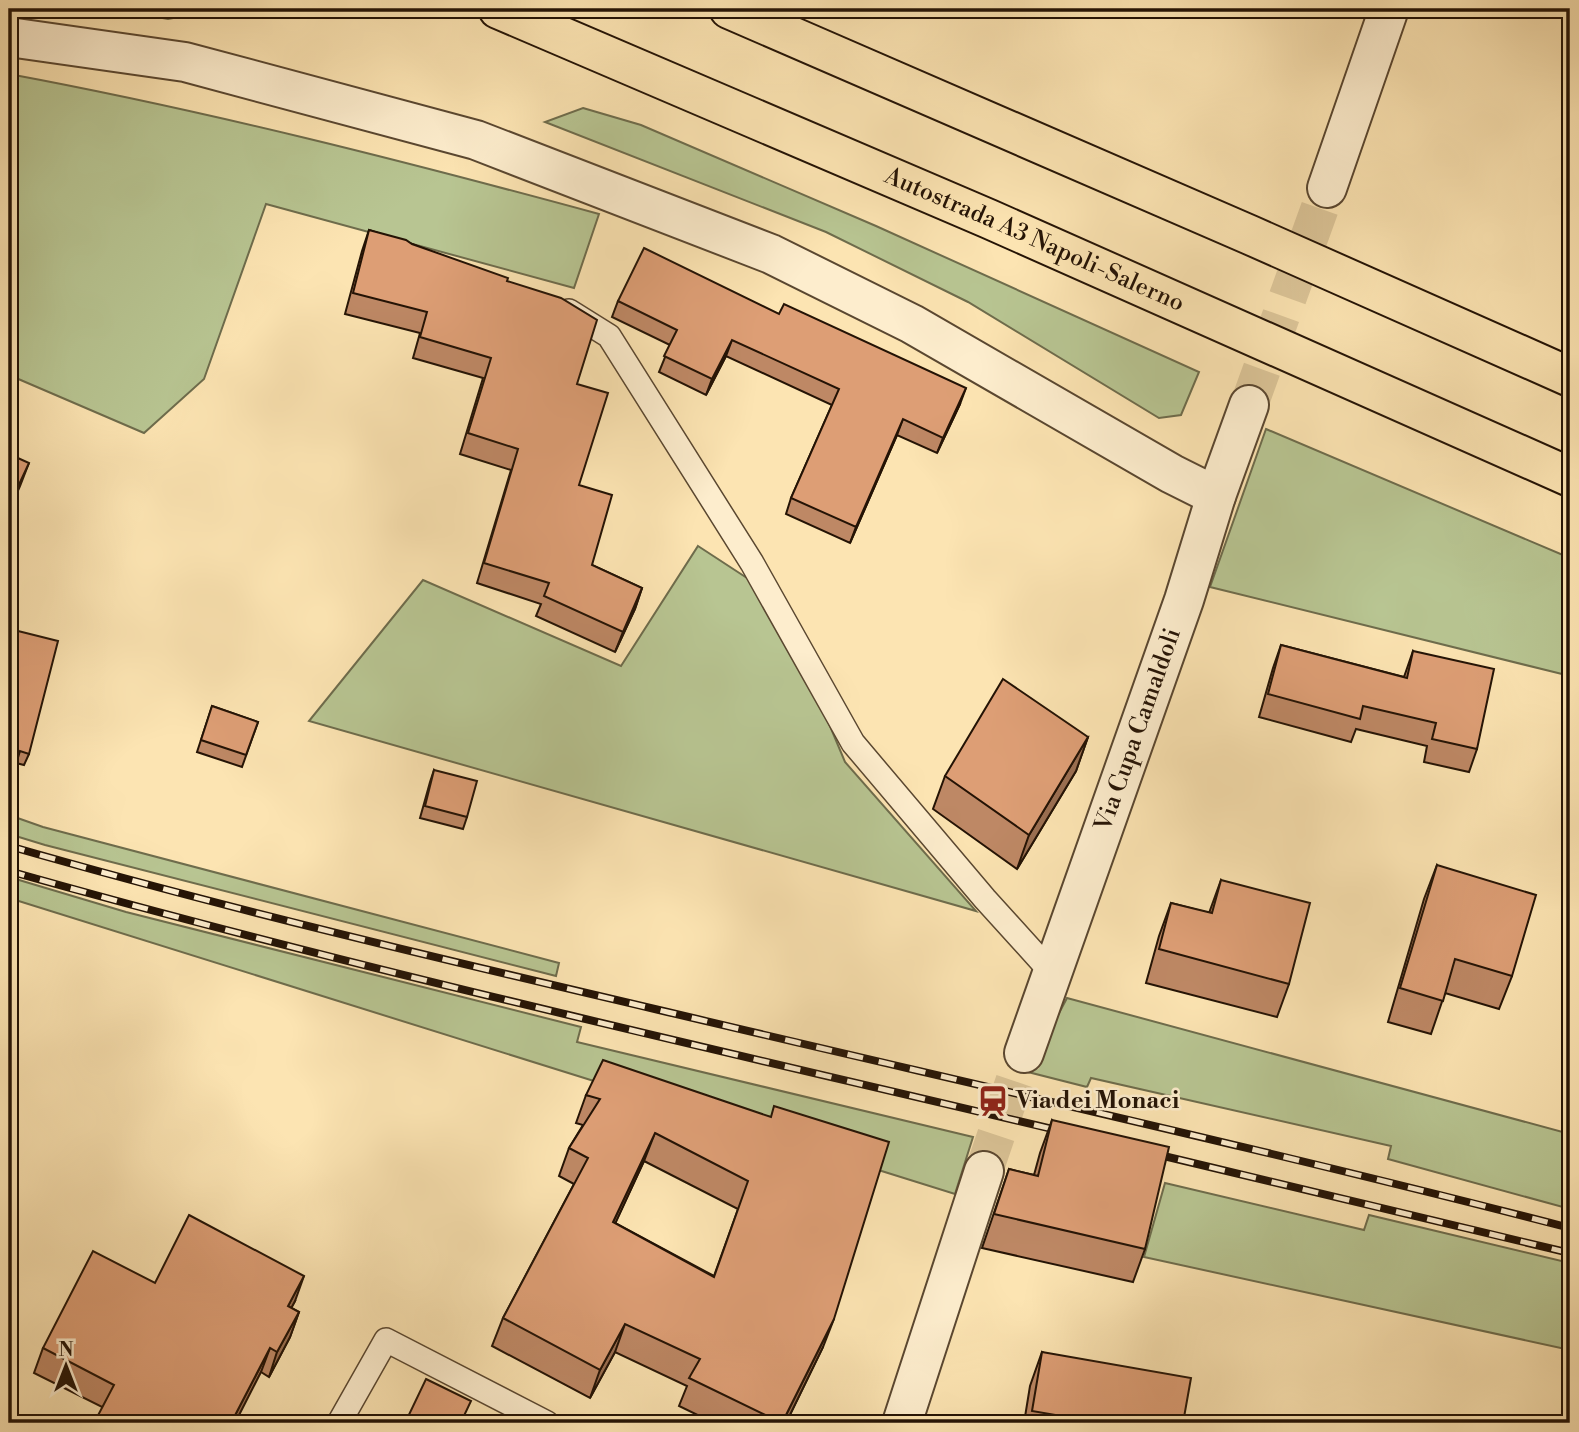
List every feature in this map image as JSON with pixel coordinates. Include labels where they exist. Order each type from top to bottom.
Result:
[{"type":"highway","name":"Autostrada A3 Napoli-Salerno","points":[[498,9],[989,219],[1570,477]]},
{"type":"highway","points":[[729,9],[1570,377]]},
{"type":"street","points":[[1327,188],[1390,9]]},
{"type":"street","points":[[9,37],[186,62],[476,140],[772,254],[912,324],[1172,474],[1216,496]]},
{"type":"street","name":"Via Cupa Camaldoli","points":[[1024,1053],[1184,600],[1216,496],[1249,405]]},
{"type":"street","points":[[902,1423],[984,1171]]},
{"type":"lane","points":[[551,300],[609,336],[752,563],[853,743],[985,899],[1052,973]]},
{"type":"lane","points":[[339,1423],[386,1340],[547,1423]]},
{"type":"green space","points":[[112,9],[223,9],[168,19]]},
{"type":"green space","points":[[9,74],[306,138],[599,214],[574,288],[266,204],[204,379],[144,433],[9,375]]},
{"type":"green space","points":[[583,108],[641,125],[876,226],[1199,372],[1181,415],[1159,418],[968,302],[826,232],[545,122]]},
{"type":"green space","points":[[1266,429],[1570,558],[1570,676],[1210,587]]},
{"type":"green space","points":[[698,546],[776,597],[845,762],[976,911],[309,721],[423,580],[621,666]]},
{"type":"green space","points":[[9,815],[43,827],[559,963],[556,976],[45,845],[9,834]]},
{"type":"green space","points":[[9,877],[126,912],[581,1027],[577,1042],[973,1137],[955,1194],[9,898]]},
{"type":"green space","points":[[1067,998],[1570,1134],[1570,1209],[1388,1159],[1391,1146],[1091,1078],[1087,1087],[1028,1072]]},
{"type":"green space","points":[[1165,1183],[1364,1230],[1369,1215],[1570,1263],[1570,1350],[1144,1257]]},
{"type":"building","points":[[369,230],[406,240],[508,278],[507,281],[561,298],[597,320],[577,384],[608,393],[579,485],[612,495],[592,565],[642,588],[623,632],[544,596],[549,583],[484,563],[518,449],[468,433],[491,358],[420,337],[427,312],[353,293]]},
{"type":"building","points":[[644,248],[779,314],[784,304],[966,388],[943,438],[903,419],[856,527],[791,498],[839,389],[732,340],[712,379],[664,356],[677,330],[618,301]]},
{"type":"building","points":[[9,454],[29,463],[9,506]]},
{"type":"building","points":[[14,630],[58,641],[29,754],[20,751],[13,774],[9,773],[9,651]]},
{"type":"building","points":[[1281,645],[1407,678],[1413,651],[1494,669],[1477,749],[1432,739],[1436,723],[1363,706],[1360,719],[1268,694]]},
{"type":"building","points":[[1003,679],[1088,737],[1029,835],[945,776]]},
{"type":"building","points":[[212,706],[258,722],[246,755],[201,740]]},
{"type":"building","points":[[434,770],[477,781],[467,817],[425,806]]},
{"type":"building","points":[[1437,865],[1536,895],[1512,976],[1455,959],[1443,1001],[1400,988]]},
{"type":"building","points":[[1221,880],[1310,903],[1289,984],[1159,949],[1171,903],[1212,913]]},
{"type":"building","points":[[603,1060],[771,1117],[774,1106],[889,1142],[834,1319],[782,1423],[689,1378],[700,1359],[625,1324],[600,1370],[503,1318],[588,1158],[569,1148],[600,1099],[586,1095]],"holes":[[[655,1133],[748,1181],[714,1277],[613,1222]]]},
{"type":"building","points":[[1052,1120],[1169,1147],[1145,1249],[994,1214],[1009,1169],[1038,1176]]},
{"type":"building","points":[[189,1215],[304,1276],[288,1306],[299,1312],[277,1352],[270,1348],[231,1423],[94,1423],[114,1385],[43,1348],[93,1251],[155,1283]]},
{"type":"building","points":[[1042,1352],[1191,1378],[1183,1423],[1102,1423],[1032,1411]]},
{"type":"building","points":[[426,1379],[471,1401],[462,1420],[470,1423],[405,1423]]},
{"type":"tunnel","points":[[1249,405],[1327,188]]},
{"type":"tunnel","points":[[984,1171],[1024,1053]]},
{"type":"railway","points":[[9,846],[171,891],[414,952],[1229,1144],[1570,1228]]},
{"type":"railway","points":[[9,871],[405,975],[1069,1133]]},
{"type":"railway","points":[[1147,1152],[1570,1253]]},
{"type":"place","name":"Via dei Monaci","points":[[993,1101]]}]
